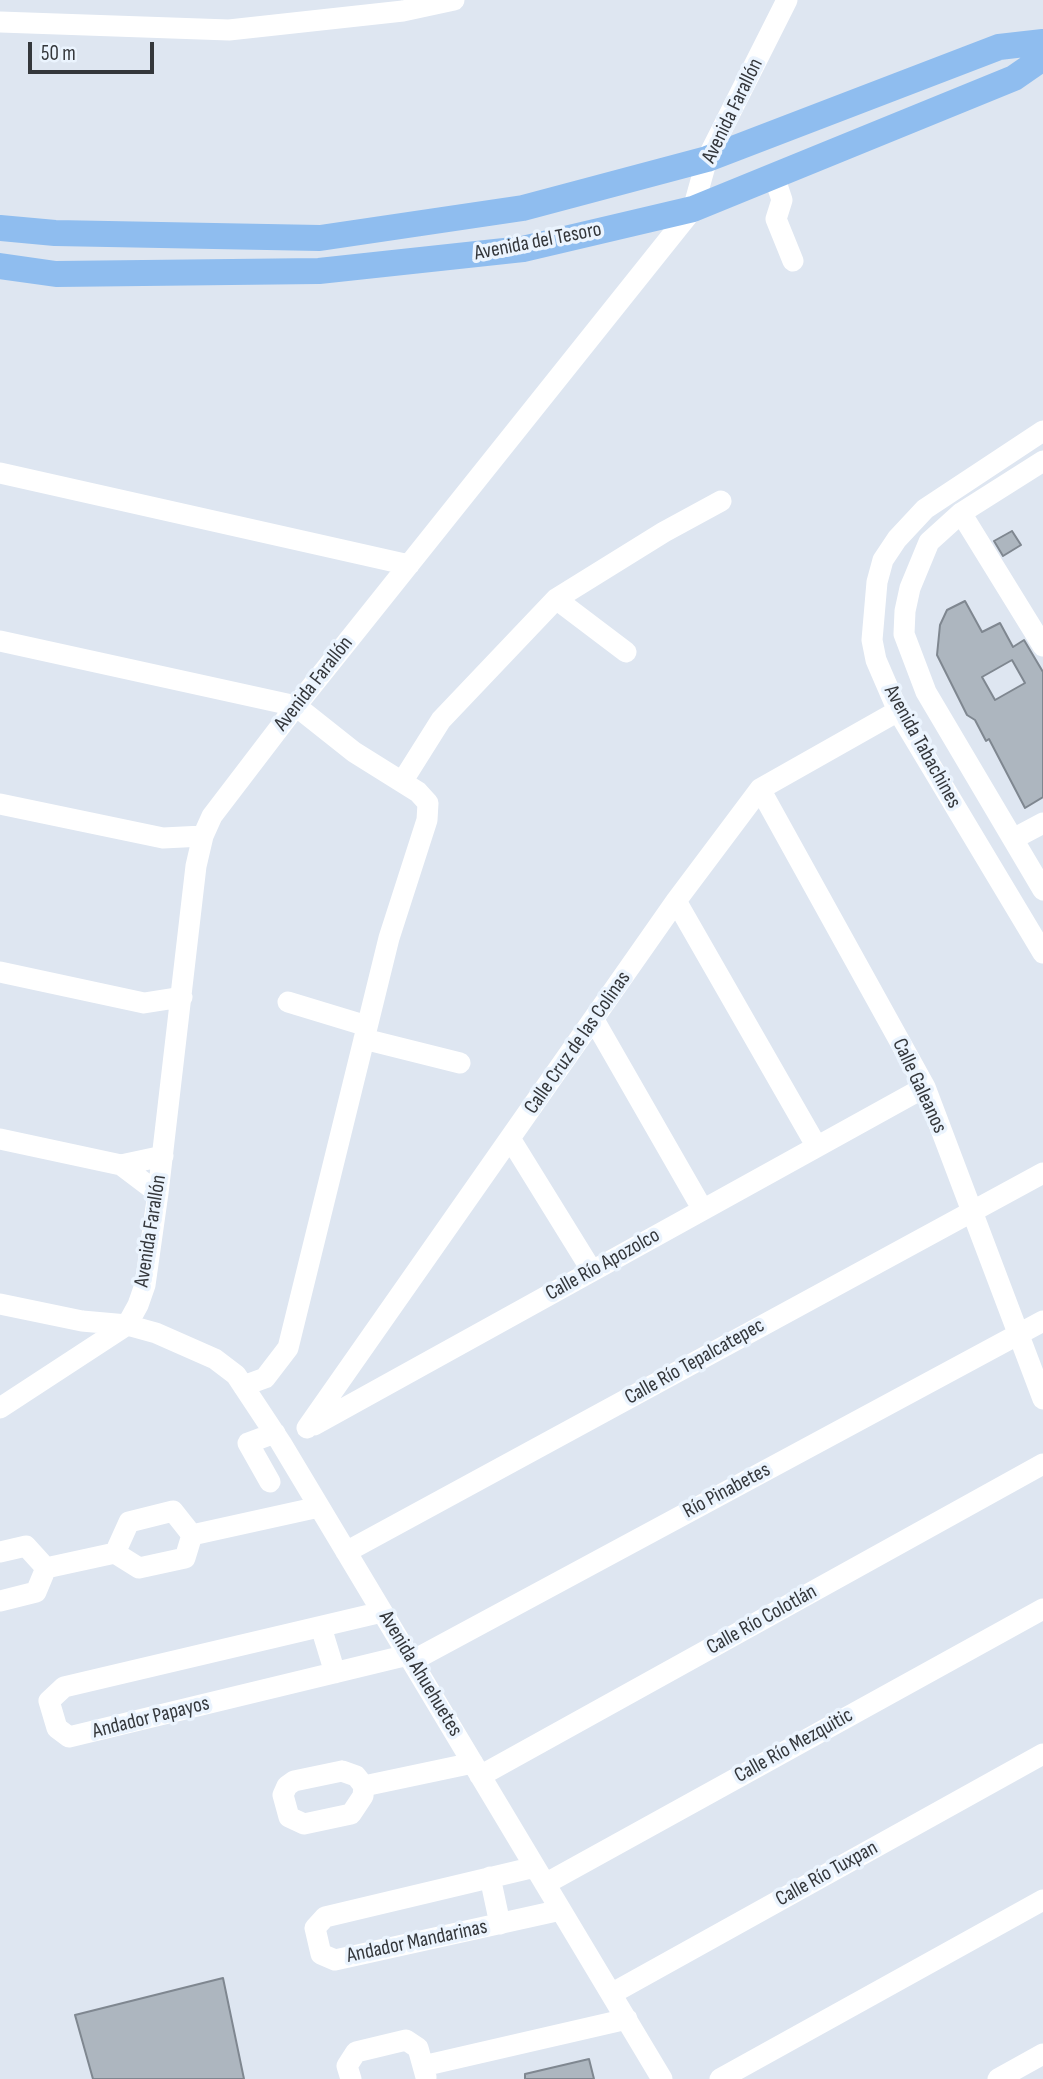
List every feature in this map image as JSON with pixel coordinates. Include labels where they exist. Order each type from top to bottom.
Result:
[{"type":"main road","name":"Avenida del Tesoro","points":[[0,228],[55,233],[320,238],[523,208],[707,159],[999,47],[1043,42]]},
{"type":"main road","name":"Avenida del Tesoro","points":[[0,266],[56,274],[319,271],[523,249],[693,209],[1014,78],[1043,58]]},
{"type":"street","points":[[0,22],[229,30],[403,11],[454,0]]},
{"type":"street","name":"Avenida Farallón","points":[[127,1325],[145,1285],[183,997],[196,866],[203,836],[225,797],[296,706],[693,209],[707,159],[787,0]]},
{"type":"street","points":[[774,176],[782,200],[776,219],[793,261]]},
{"type":"street","name":"Avenida Tabachines","points":[[1043,431],[925,509],[897,539],[883,560],[877,582],[872,640],[876,660],[898,711],[1043,953]]},
{"type":"street","name":"Avenida Tabachines","points":[[1043,461],[961,513],[929,542],[918,565],[905,611],[904,634],[926,692],[1043,890]]},
{"type":"street","points":[[0,473],[409,565]]},
{"type":"street","points":[[402,782],[441,720],[556,598],[664,532],[721,501]]},
{"type":"street","points":[[961,513],[1043,646]]},
{"type":"street","points":[[556,598],[626,652]]},
{"type":"street","points":[[0,641],[296,706],[354,752],[418,792],[428,803],[428,820],[389,938],[288,1348],[265,1378],[243,1386]]},
{"type":"street","name":"Calle Cruz de las Colinas","points":[[307,1428],[676,901],[760,789],[898,711]]},
{"type":"street","name":"Calle Galeanos","points":[[760,789],[925,1087],[1043,1399]]},
{"type":"street","points":[[0,804],[163,838],[203,836]]},
{"type":"street","points":[[1013,839],[1043,823]]},
{"type":"street","points":[[163,838],[196,866]]},
{"type":"street","points":[[676,901],[817,1147]]},
{"type":"street","points":[[0,972],[144,1003],[183,997]]},
{"type":"street","points":[[288,1002],[366,1032],[460,1063]]},
{"type":"street","points":[[144,1003],[178,1030]]},
{"type":"street","points":[[594,1020],[703,1210]]},
{"type":"street","name":"Calle Río Apozolco","points":[[270,1482],[245,1436],[278,1438],[307,1428],[925,1087]]},
{"type":"street","points":[[0,1139],[121,1165],[158,1192]]},
{"type":"street","points":[[511,1140],[592,1271]]},
{"type":"street","points":[[121,1165],[163,1156]]},
{"type":"street","name":"Calle Río Tepalcatepec","points":[[346,1552],[1043,1173]]},
{"type":"street","name":"Avenida Ahuehuetes","points":[[0,1304],[82,1321],[127,1325],[156,1333],[215,1359],[236,1375],[278,1438],[662,2079]]},
{"type":"street","name":"Río Pinabetes","points":[[410,1658],[1043,1321]]},
{"type":"street","points":[[0,1408],[127,1325]]},
{"type":"street","name":"Calle Río Colotlán","points":[[365,1786],[477,1770],[1043,1464]]},
{"type":"street","points":[[192,1535],[319,1507]]},
{"type":"street","points":[[115,1553],[129,1522],[173,1511],[192,1535]]},
{"type":"street","points":[[46,1568],[115,1553],[139,1568],[185,1558],[192,1535]]},
{"type":"street","points":[[0,1552],[26,1546],[46,1568]]},
{"type":"street","points":[[0,1601],[36,1592],[46,1568]]},
{"type":"street","name":"Calle Río Mezquitic","points":[[540,1875],[1043,1609]]},
{"type":"street","name":"Andador Papayos","points":[[382,1612],[64,1687],[50,1701],[57,1728],[69,1737],[335,1673],[410,1658]]},
{"type":"street","points":[[321,1627],[335,1673]]},
{"type":"street","name":"Calle Río Tuxpan","points":[[611,1994],[1043,1754]]},
{"type":"street","name":"Andador Mandarinas","points":[[540,1875],[490,1877],[325,1917],[315,1928],[321,1954],[335,1960],[561,1910]]},
{"type":"street","points":[[490,1877],[500,1924]]},
{"type":"street","points":[[720,2079],[1043,1900]]},
{"type":"street","points":[[351,2079],[347,2066],[356,2052],[406,2040],[418,2048],[424,2072],[627,2019]]},
{"type":"street","points":[[998,2079],[1043,2054]]},
{"type":"building","points":[[1012,531],[1021,545],[1003,556],[994,541]]},
{"type":"building","points":[[965,601],[982,632],[1000,623],[1013,647],[1024,640],[1043,672],[1043,797],[1025,808],[989,739],[986,741],[975,720],[967,715],[937,655],[940,625],[947,610]],"holes":[[[1012,660],[1025,683],[995,700],[982,677]]]},
{"type":"building","points":[[223,1978],[244,2079],[93,2079],[75,2015]]},
{"type":"building","points":[[589,2059],[594,2079],[525,2079],[525,2074]]}]
